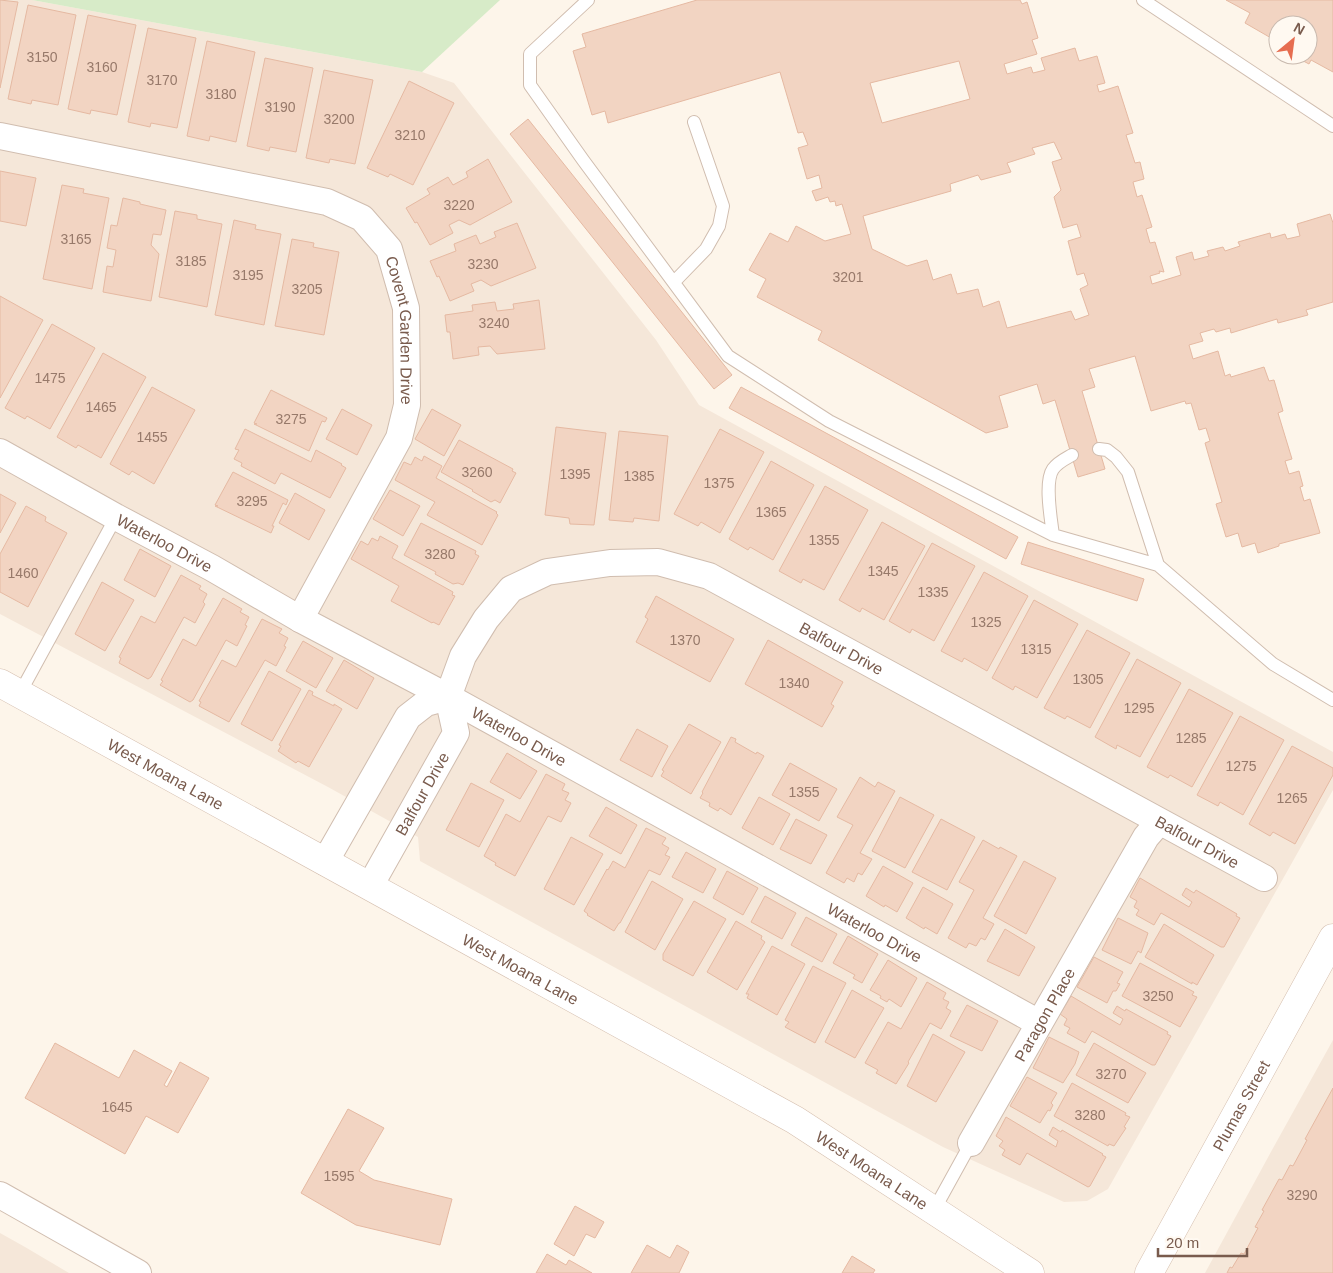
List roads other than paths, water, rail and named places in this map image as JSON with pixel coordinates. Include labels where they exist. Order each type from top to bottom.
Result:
[{"type":"street","name":"Covent Garden Drive","points":[[0,136],[328,202],[362,218],[389,249],[406,308],[407,405],[399,438],[300,618]]},
{"type":"street","name":"Waterloo Drive","points":[[0,452],[1040,1023]]},
{"type":"street","name":"Balfour Drive","points":[[370,886],[456,733],[448,697],[463,656],[486,619],[511,589],[546,572],[610,563],[658,562],[709,576],[1264,878]]},
{"type":"street","name":"West Moana Lane","points":[[10,688],[795,1120],[1030,1273]]},
{"type":"street","points":[[325,862],[408,718],[426,704],[448,697]]},
{"type":"street","name":"Paragon Place","points":[[971,1143],[1146,837],[1159,822]]},
{"type":"street","name":"Plumas Street","points":[[1149,1273],[1333,938]]},
{"type":"street","points":[[0,1195],[138,1273]]},
{"type":"lane","points":[[588,0],[530,54],[530,85],[582,160],[728,356],[829,421],[1053,535],[1158,565],[1273,664],[1333,700]]},
{"type":"lane","points":[[1142,0],[1333,126]]},
{"type":"lane","points":[[674,282],[706,249],[719,226],[723,206],[694,122]]},
{"type":"lane","points":[[1099,450],[1106,450],[1116,457],[1128,472],[1158,565]]},
{"type":"lane","points":[[1053,535],[1049,490],[1052,470],[1061,461],[1072,455]]},
{"type":"lane","points":[[10,688],[116,517]]},
{"type":"lane","name":"Paragon Place","points":[[934,1210],[971,1143]]}]
